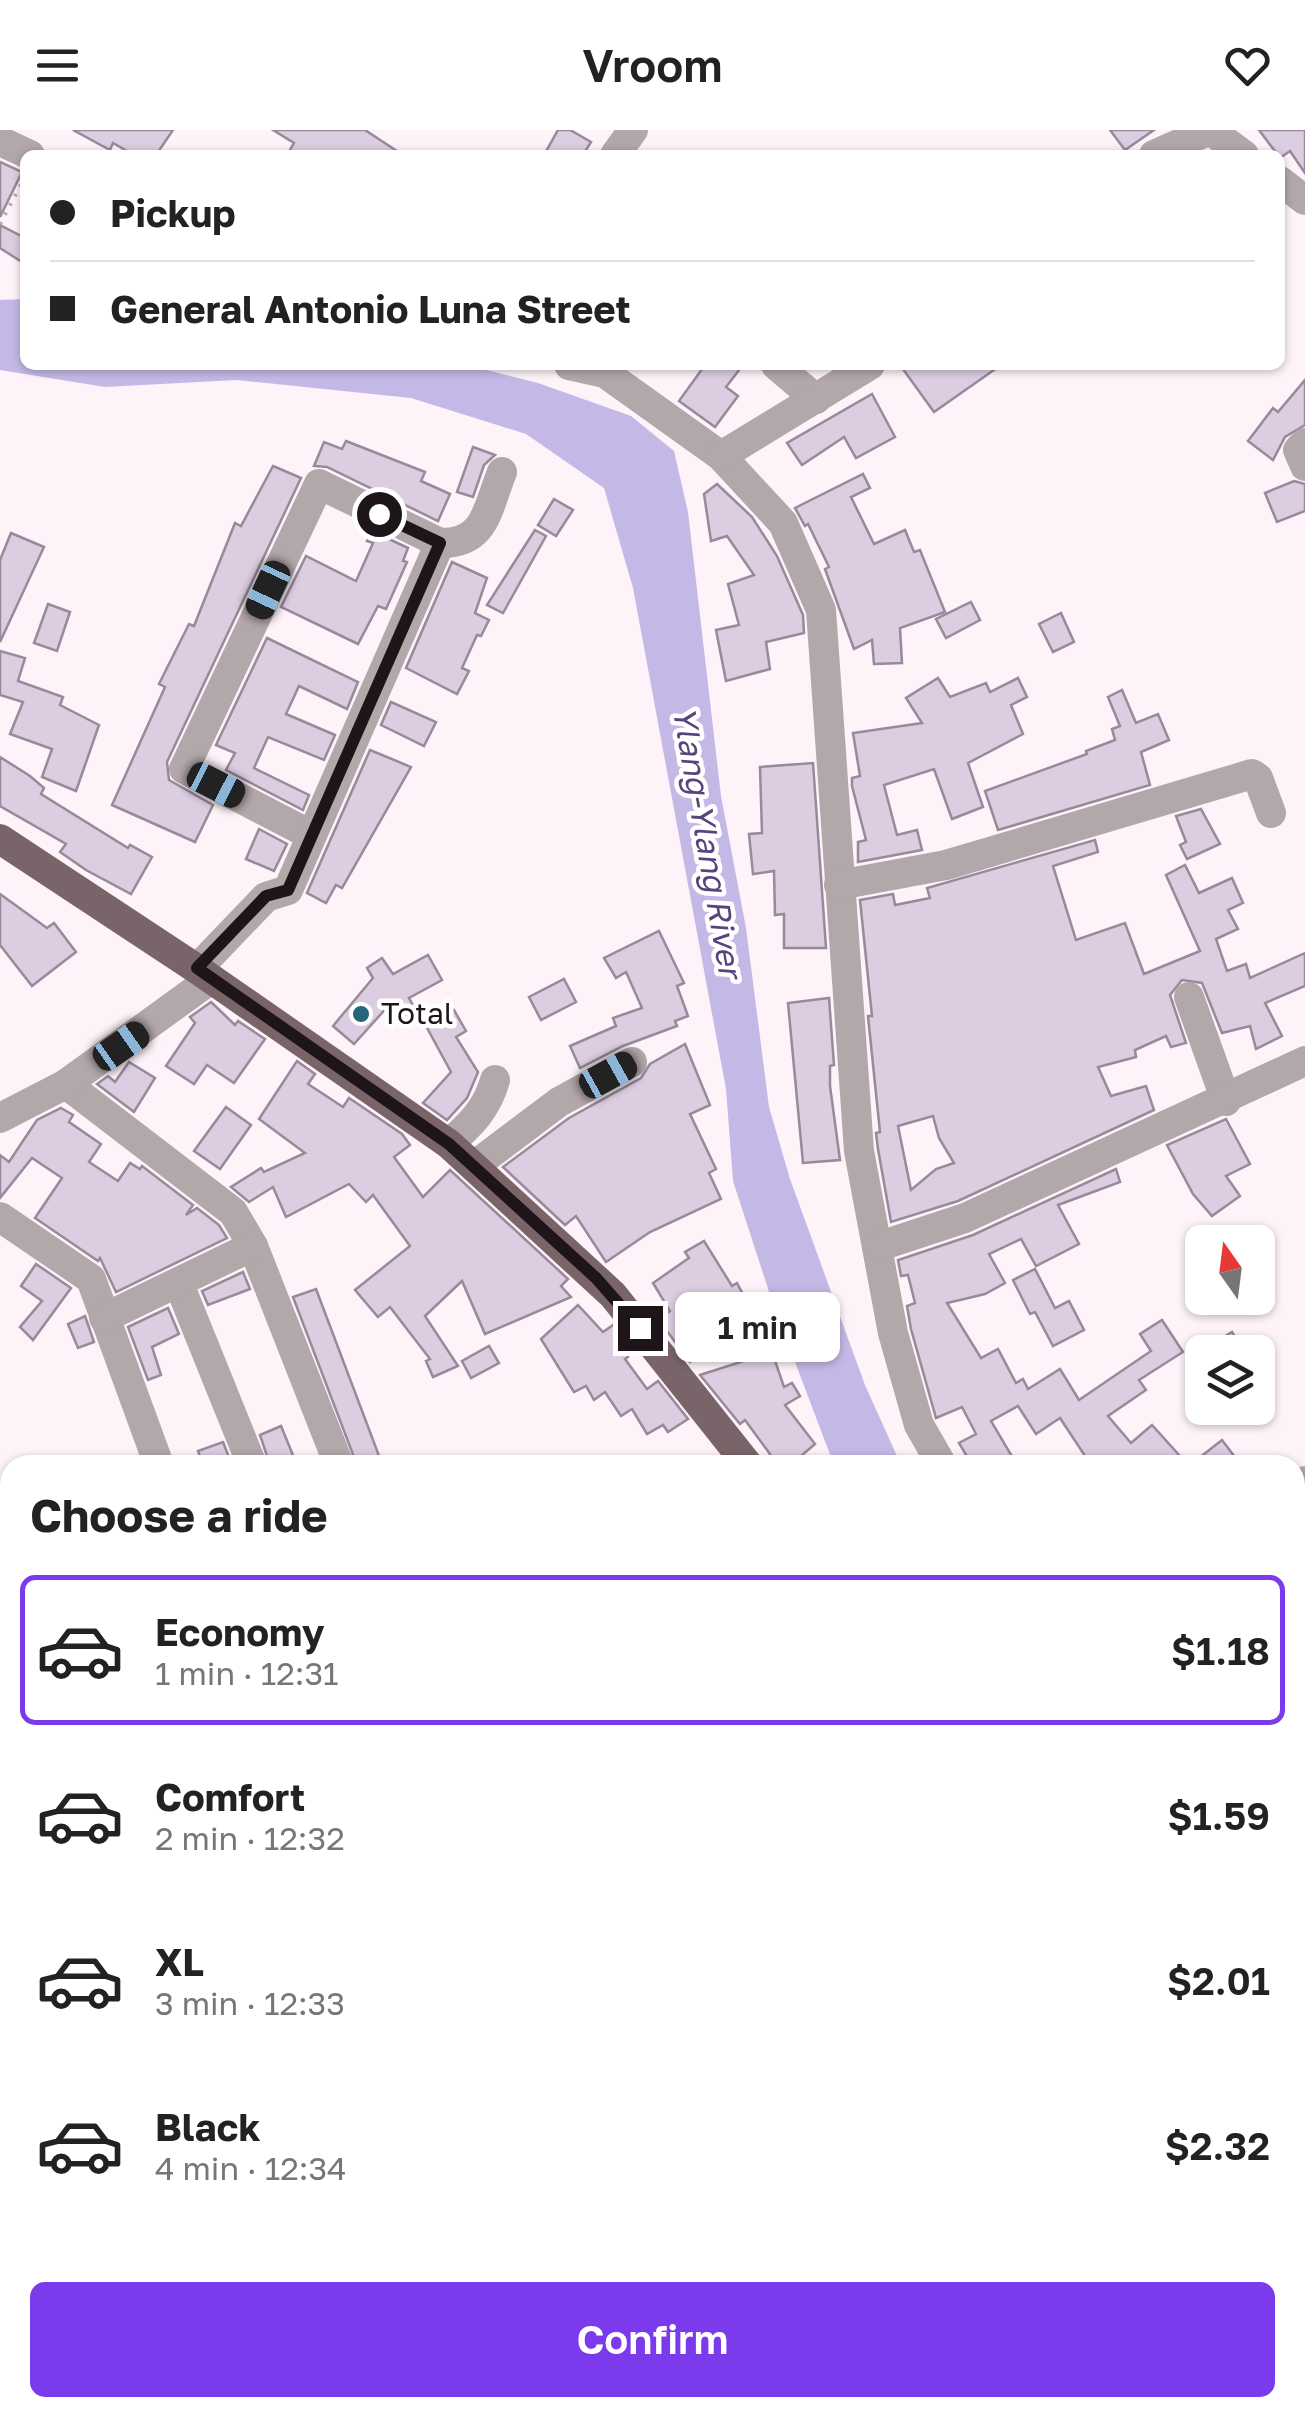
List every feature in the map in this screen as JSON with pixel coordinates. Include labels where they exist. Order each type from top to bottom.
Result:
[{"type":"main road","points":[[0,838],[449,1144],[614,1295],[740,1455]]},
{"type":"street","points":[[619,150],[634,130]]},
{"type":"street","points":[[1165,150],[1210,130],[1237,150]]},
{"type":"street","points":[[1285,185],[1305,200]]},
{"type":"street","points":[[592,370],[605,373],[721,456],[783,523],[821,610],[859,1151],[892,1333],[918,1424],[936,1455]]},
{"type":"street","points":[[782,370],[816,399]]},
{"type":"street","points":[[721,456],[862,370]]},
{"type":"street","points":[[1305,443],[1298,450],[1305,466]]},
{"type":"street","points":[[311,834],[184,769],[319,484],[440,543],[460,544],[478,533],[502,472]]},
{"type":"street","points":[[0,1118],[66,1084],[204,974],[266,896],[288,890],[440,543]]},
{"type":"street","points":[[839,885],[946,865],[1252,774],[1258,778],[1271,812]]},
{"type":"street","points":[[1190,997],[1226,1101]]},
{"type":"street","points":[[474,1166],[559,1102],[632,1062]]},
{"type":"street","points":[[877,1247],[965,1218],[1305,1062]]},
{"type":"street","points":[[449,1144],[477,1118],[490,1098],[495,1080]]},
{"type":"street","points":[[66,1084],[233,1212],[253,1246],[335,1455]]},
{"type":"street","points":[[0,1216],[91,1280],[154,1455]]},
{"type":"street","points":[[104,1318],[253,1246]]},
{"type":"street","points":[[179,1284],[248,1455]]},
{"type":"path","points":[[0,224],[20,187]]},
{"type":"water","name":"Ylang-Ylang River","points":[[20,299],[20,370],[487,370],[538,383],[631,416],[674,451],[688,512],[721,796],[746,928],[769,1107],[790,1179],[865,1385],[896,1455],[830,1455],[773,1304],[733,1181],[726,1089],[633,588],[604,488],[526,434],[411,398],[236,380],[105,387],[0,370],[0,300]]},
{"type":"building","points":[[73,130],[173,130],[159,150],[125,150],[113,143],[110,150]]},
{"type":"building","points":[[273,130],[365,130],[395,150],[290,150],[294,143]]},
{"type":"building","points":[[558,130],[570,130],[591,142],[586,150],[547,150]]},
{"type":"building","points":[[1110,130],[1154,130],[1125,150]]},
{"type":"building","points":[[1259,130],[1305,130],[1305,173],[1290,151],[1285,154],[1285,150],[1274,150]]},
{"type":"building","points":[[0,162],[20,171],[20,176],[0,217]]},
{"type":"building","points":[[0,225],[20,235],[20,261],[0,248]]},
{"type":"building","points":[[701,370],[739,370],[726,387],[738,396],[715,427],[679,401]]},
{"type":"building","points":[[904,370],[994,370],[934,412]]},
{"type":"building","points":[[1305,380],[1305,425],[1285,437],[1273,460],[1248,441],[1273,408],[1278,412]]},
{"type":"building","points":[[872,394],[895,437],[856,458],[844,437],[802,465],[787,443]]},
{"type":"building","points":[[346,441],[425,472],[421,481],[450,494],[438,521],[327,467],[314,466],[324,442],[342,449]]},
{"type":"building","points":[[473,447],[495,455],[484,465],[473,497],[457,492]]},
{"type":"building","points":[[273,466],[301,478],[167,762],[169,780],[213,805],[195,842],[112,805],[165,687],[159,684],[189,624],[194,626],[235,523],[241,526]]},
{"type":"building","points":[[863,474],[870,488],[851,497],[874,544],[905,530],[914,552],[920,550],[945,612],[900,628],[902,663],[874,664],[872,640],[854,649],[825,569],[829,567],[808,524],[805,526],[795,508]]},
{"type":"building","points":[[1294,481],[1305,484],[1305,511],[1277,522],[1265,493]]},
{"type":"building","points":[[717,484],[752,517],[777,556],[803,615],[804,633],[766,642],[770,669],[726,681],[716,630],[739,625],[728,584],[754,575],[727,536],[711,541],[704,494]]},
{"type":"building","points":[[554,499],[573,510],[556,536],[538,525]]},
{"type":"building","points":[[535,530],[546,536],[503,613],[487,605]]},
{"type":"building","points":[[372,531],[408,548],[403,561],[407,562],[386,609],[378,606],[358,644],[281,607],[306,556],[356,581],[373,543],[367,541]]},
{"type":"building","points":[[11,533],[44,547],[0,642],[0,560]]},
{"type":"building","points":[[452,562],[487,578],[475,613],[489,620],[481,636],[477,635],[462,668],[469,671],[457,694],[406,668]]},
{"type":"building","points":[[971,602],[980,620],[946,638],[936,619]]},
{"type":"building","points":[[48,604],[70,612],[57,651],[34,643]]},
{"type":"building","points":[[1061,613],[1074,642],[1053,652],[1039,624]]},
{"type":"building","points":[[267,638],[358,682],[347,709],[299,686],[286,714],[335,735],[324,760],[268,737],[254,768],[309,795],[303,810],[226,770],[235,753],[216,745]]},
{"type":"building","points":[[0,651],[25,658],[18,681],[63,697],[60,705],[99,725],[76,791],[42,777],[52,749],[10,734],[23,702],[0,695]]},
{"type":"building","points":[[938,678],[950,697],[986,683],[990,692],[1018,678],[1027,697],[1011,705],[1023,734],[968,763],[983,807],[952,819],[934,769],[884,785],[897,835],[917,830],[922,850],[858,862],[858,842],[866,840],[852,786],[852,778],[860,776],[853,733],[922,723],[906,698]]},
{"type":"building","points":[[1122,690],[1136,723],[1158,714],[1169,740],[1141,752],[1150,785],[998,830],[985,791],[1115,740],[1112,729],[1120,726],[1108,697]]},
{"type":"building","points":[[391,702],[436,722],[424,746],[381,725]]},
{"type":"building","points":[[370,750],[411,767],[342,888],[336,885],[326,903],[307,893]]},
{"type":"building","points":[[0,757],[44,788],[41,794],[128,848],[130,845],[152,857],[131,894],[60,852],[66,844],[0,806]]},
{"type":"building","points":[[813,763],[826,948],[784,948],[784,914],[775,915],[774,871],[753,874],[749,834],[762,833],[760,767]]},
{"type":"building","points":[[1201,809],[1220,844],[1187,859],[1180,845],[1186,842],[1176,816]]},
{"type":"building","points":[[259,829],[287,844],[274,871],[246,859]]},
{"type":"building","points":[[1095,840],[1098,852],[1053,866],[1076,940],[1125,923],[1144,974],[1200,951],[1166,875],[1185,865],[1199,893],[1232,878],[1243,903],[1228,910],[1238,929],[1216,939],[1227,971],[1246,964],[1250,978],[1305,953],[1305,986],[1265,1003],[1282,1036],[1256,1049],[1250,1026],[1222,1033],[1202,983],[1182,980],[1170,995],[1186,1043],[1171,1047],[1166,1036],[1135,1050],[1136,1057],[1098,1067],[1111,1096],[1146,1086],[1154,1110],[958,1201],[891,1222],[876,1133],[880,1132],[860,900],[893,894],[895,905],[930,898],[927,888]],"holes":[[[933,1116],[939,1138],[954,1163],[936,1169],[911,1190],[898,1126]]]},
{"type":"building","points":[[0,894],[47,928],[54,923],[76,952],[32,986],[0,945]]},
{"type":"building","points":[[659,931],[684,983],[677,986],[688,1016],[675,1021],[677,1026],[623,1046],[580,1068],[570,1046],[616,1026],[613,1018],[642,1008],[626,972],[616,978],[604,958]]},
{"type":"building","points":[[428,955],[442,980],[409,998],[415,1009],[399,1019],[390,1004],[354,1044],[333,1026],[373,978],[367,968],[382,958],[393,974]]},
{"type":"building","points":[[564,979],[576,1002],[541,1020],[529,997]]},
{"type":"building","points":[[829,998],[834,1065],[830,1066],[830,1086],[840,1160],[803,1163],[788,1003]]},
{"type":"building","points":[[211,1002],[235,1025],[238,1021],[265,1039],[234,1083],[207,1065],[194,1084],[166,1066],[195,1023],[190,1017]]},
{"type":"building","points":[[454,1010],[466,1031],[456,1037],[478,1072],[467,1098],[447,1120],[423,1103],[451,1072],[426,1026]]},
{"type":"building","points":[[685,1044],[710,1105],[690,1114],[716,1169],[709,1173],[721,1199],[650,1232],[606,1262],[576,1216],[565,1225],[503,1167],[569,1118],[641,1078],[650,1064]]},
{"type":"building","points":[[297,1061],[315,1074],[308,1084],[343,1107],[349,1098],[402,1134],[410,1145],[394,1157],[423,1197],[450,1170],[568,1279],[561,1286],[571,1297],[485,1334],[462,1281],[425,1316],[458,1366],[433,1377],[426,1361],[430,1359],[390,1307],[378,1317],[355,1290],[410,1246],[373,1195],[366,1202],[349,1184],[286,1217],[273,1187],[249,1202],[231,1187],[261,1168],[264,1172],[305,1153],[259,1119]]},
{"type":"building","points":[[129,1062],[155,1078],[134,1112],[97,1084],[108,1076],[115,1082]]},
{"type":"building","points":[[226,1107],[251,1125],[220,1169],[194,1151]]},
{"type":"building","points":[[61,1108],[73,1115],[69,1122],[101,1144],[89,1162],[118,1181],[130,1163],[140,1169],[142,1166],[193,1205],[186,1215],[197,1208],[219,1225],[227,1238],[116,1292],[100,1258],[98,1261],[35,1218],[62,1178],[32,1158],[0,1198],[0,1155],[9,1162],[37,1120]]},
{"type":"building","points":[[1226,1119],[1250,1164],[1226,1176],[1240,1196],[1212,1216],[1193,1194],[1167,1145]]},
{"type":"building","points":[[1116,1169],[1120,1182],[1058,1205],[1079,1244],[1036,1266],[1021,1239],[989,1254],[1005,1283],[985,1294],[947,1303],[981,1358],[998,1349],[1016,1383],[1023,1379],[1028,1389],[1060,1369],[1079,1400],[1151,1351],[1140,1334],[1162,1320],[1183,1352],[1139,1380],[1146,1390],[1108,1416],[1131,1443],[1152,1425],[1179,1455],[1084,1455],[1060,1418],[1036,1434],[1018,1406],[991,1421],[1011,1455],[966,1455],[959,1443],[976,1434],[962,1407],[936,1418],[911,1329],[907,1306],[915,1303],[908,1275],[901,1276],[898,1260],[973,1235]]},
{"type":"building","points":[[704,1241],[732,1286],[737,1283],[760,1327],[740,1337],[732,1322],[698,1345],[705,1355],[690,1362],[658,1319],[670,1311],[653,1283],[689,1258],[685,1252]]},
{"type":"building","points":[[36,1264],[71,1288],[33,1340],[20,1327],[42,1301],[21,1286]]},
{"type":"building","points":[[1035,1269],[1055,1308],[1069,1301],[1084,1330],[1053,1346],[1035,1312],[1030,1314],[1013,1280]]},
{"type":"building","points":[[243,1272],[250,1289],[208,1305],[202,1291]]},
{"type":"building","points":[[316,1289],[379,1455],[353,1455],[293,1297]]},
{"type":"building","points":[[578,1305],[603,1332],[613,1325],[624,1339],[619,1344],[628,1357],[625,1359],[647,1389],[658,1381],[688,1419],[668,1432],[663,1425],[647,1434],[632,1409],[621,1416],[605,1392],[594,1400],[586,1386],[574,1392],[541,1339]]},
{"type":"building","points":[[168,1308],[179,1334],[152,1347],[161,1375],[148,1380],[128,1327]]},
{"type":"building","points":[[85,1316],[94,1342],[78,1348],[68,1324]]},
{"type":"building","points":[[489,1346],[499,1363],[471,1378],[462,1361]]},
{"type":"building","points":[[772,1352],[784,1387],[792,1383],[800,1396],[785,1405],[815,1444],[802,1455],[771,1455],[745,1420],[740,1424],[700,1375]]},
{"type":"building","points":[[281,1426],[293,1455],[267,1455],[260,1435]]},
{"type":"building","points":[[1222,1440],[1233,1455],[1203,1455]]},
{"type":"building","points":[[223,1442],[228,1455],[199,1455],[198,1451]]},
{"type":"place","name":"Total","points":[[361,1014]]},
{"type":"route","points":[[379,514],[440,543],[288,890],[266,896],[197,968],[449,1144],[614,1295],[640,1328]]}]
